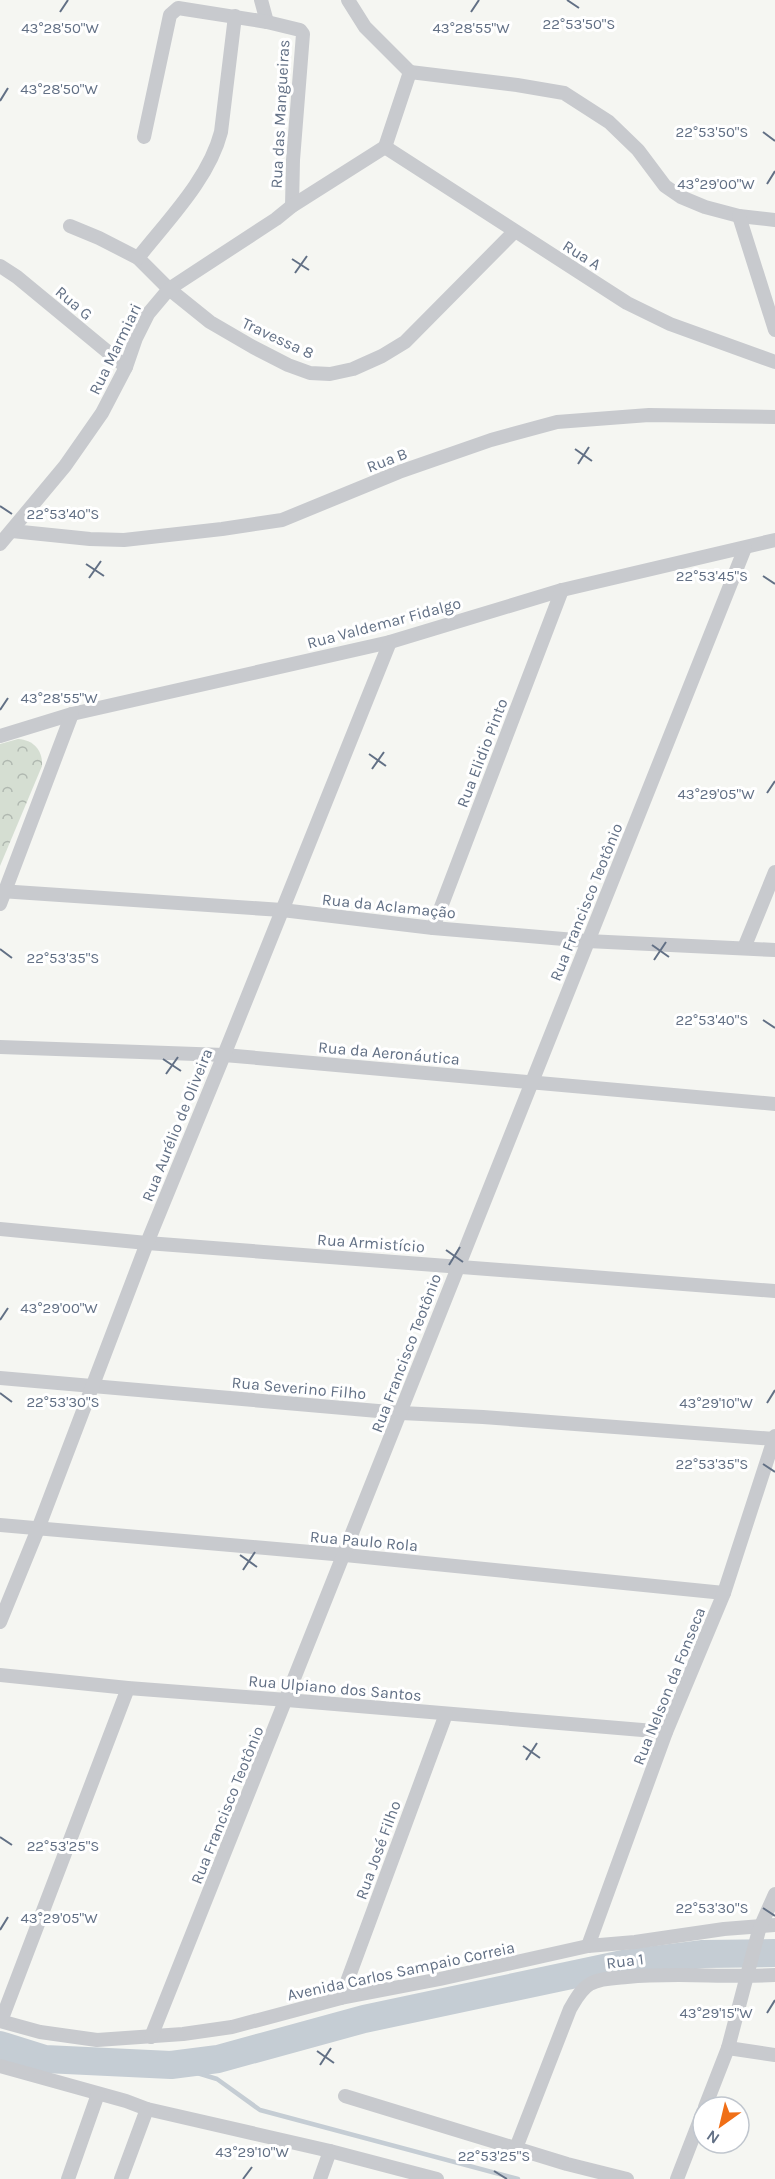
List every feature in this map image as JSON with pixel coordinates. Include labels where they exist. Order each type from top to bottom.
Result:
[{"type":"street","name":"Rua das Mangueiras","points":[[261,0],[267,22],[294,28],[303,34],[293,160],[292,206]]},
{"type":"street","points":[[348,0],[364,27],[410,72],[564,93],[609,122],[638,150],[666,186],[681,196],[705,207],[739,216],[775,220]]},
{"type":"street","points":[[144,137],[170,15],[178,8],[267,22]]},
{"type":"street","points":[[138,258],[205,171],[217,148],[221,132],[235,16]]},
{"type":"street","points":[[385,147],[410,72]]},
{"type":"street","name":"Rua Marmiari","points":[[0,544],[65,466],[102,413],[126,367],[136,338],[148,314],[169,289],[385,147]]},
{"type":"street","name":"Rua A","points":[[385,147],[514,232],[636,307],[670,324],[775,362]]},
{"type":"street","points":[[739,216],[775,330]]},
{"type":"street","name":"Travessa 8","points":[[70,226],[138,258],[169,289],[210,322],[253,347],[288,365],[310,373],[330,374],[353,369],[382,356],[405,342],[514,232]]},
{"type":"street","name":"Rua G","points":[[0,266],[17,277],[126,367]]},
{"type":"street","name":"Rua B","points":[[12,531],[124,540],[282,520],[399,472],[491,440],[557,422],[649,415],[775,417]]},
{"type":"street","name":"Rua Valdemar Fidalgo","points":[[0,736],[72,714],[390,642],[562,590],[775,540]]},
{"type":"street","name":"Rua Francisco Teotônio","points":[[151,2037],[745,548]]},
{"type":"street","name":"Rua Elidio Pinto","points":[[433,928],[562,590]]},
{"type":"street","name":"Rua Aurélio de Oliveira","points":[[0,1622],[38,1529],[147,1242],[390,642]]},
{"type":"street","points":[[2,895],[72,714]]},
{"type":"street","points":[[744,948],[775,872]]},
{"type":"street","name":"Rua da Aclamação","points":[[2,895],[282,910],[433,928],[588,941],[775,950]]},
{"type":"street","name":"Rua da Aeronáutica","points":[[0,1047],[224,1055],[775,1104]]},
{"type":"street","name":"Rua Armistício","points":[[0,1229],[775,1291]]},
{"type":"street","name":"Rua Severino Filho","points":[[0,1378],[400,1413],[775,1438]]},
{"type":"street","name":"Rua Nelson da Fonseca","points":[[588,1946],[666,1732],[724,1593],[770,1468],[775,1438]]},
{"type":"street","name":"Rua Paulo Rola","points":[[0,1525],[345,1555],[724,1593]]},
{"type":"street","name":"Rua Ulpiano dos Santos","points":[[0,1675],[128,1688],[666,1732]]},
{"type":"street","points":[[0,2021],[128,1688]]},
{"type":"street","name":"Rua José Filho","points":[[340,1998],[446,1714]]},
{"type":"street","points":[[710,2095],[728,2048],[748,1974],[775,1894]]},
{"type":"street","name":"Avenida Carlos Sampaio Correia","points":[[0,2021],[40,2032],[98,2040],[151,2037],[232,2026],[340,1998],[440,1979],[588,1946],[765,1927]]},
{"type":"street","name":"Rua 1","points":[[516,2148],[570,2008],[579,1994],[591,1983],[615,1978],[679,1973],[775,1975]]},
{"type":"street","points":[[728,2048],[775,2055]]},
{"type":"street","points":[[0,2066],[147,2109],[330,2151],[437,2179]]},
{"type":"street","points":[[68,2179],[99,2094]]},
{"type":"street","points":[[345,2096],[578,2168],[627,2179]]},
{"type":"street","points":[[121,2179],[147,2109]]},
{"type":"street","points":[[677,2179],[691,2143]]},
{"type":"street","points":[[320,2179],[330,2151]]},
{"type":"green space","points":[[18,739],[36,747],[41,756],[42,766],[0,866],[0,744]]},
{"type":"waterway","points":[[0,2045],[45,2059],[171,2065],[218,2059],[364,2019],[623,1964],[703,1954],[775,1953]]},
{"type":"waterway","points":[[171,2065],[217,2079],[260,2110],[518,2179]]}]
